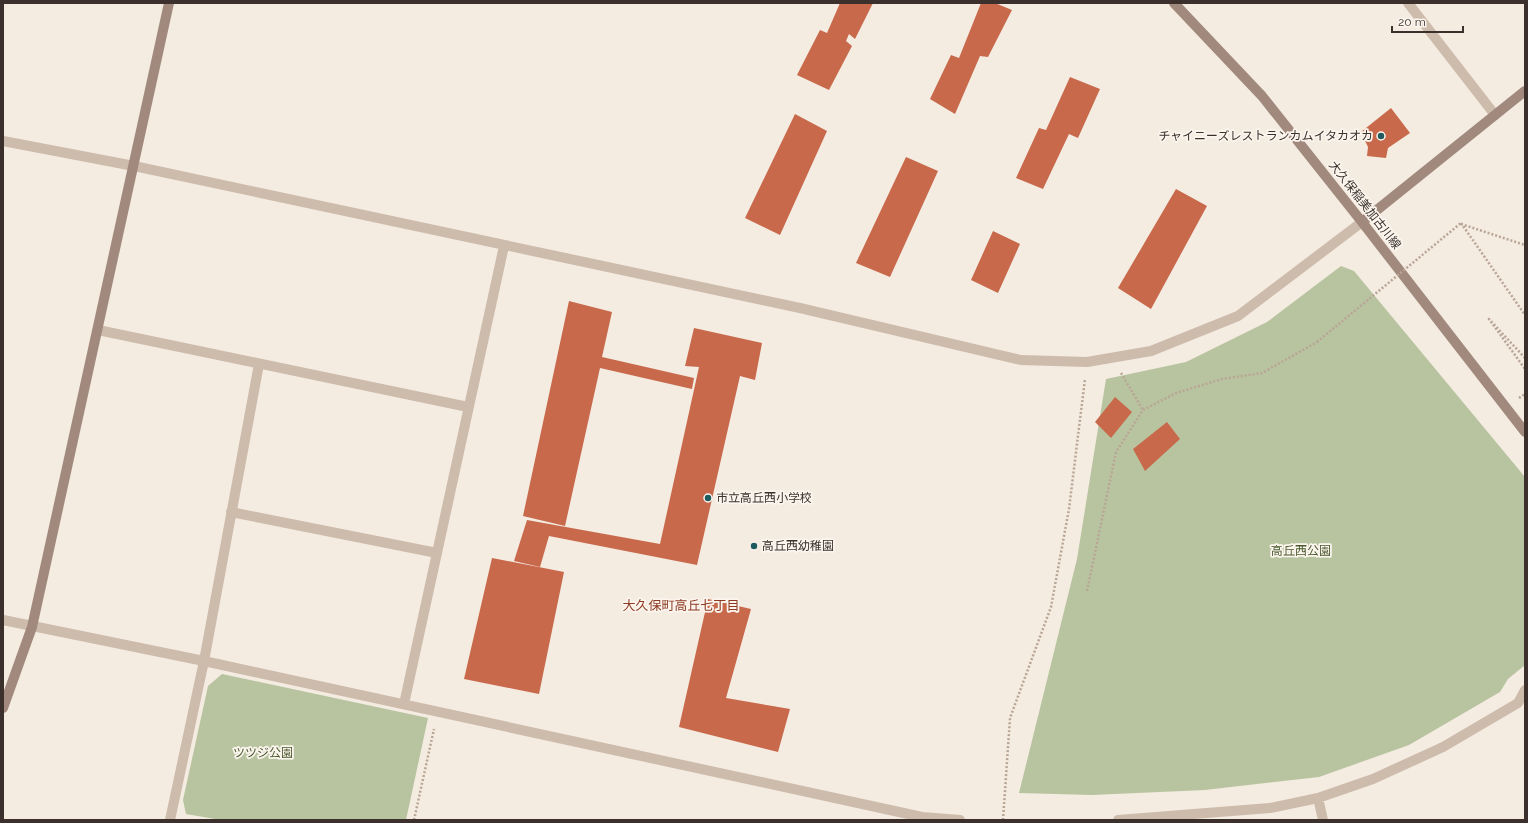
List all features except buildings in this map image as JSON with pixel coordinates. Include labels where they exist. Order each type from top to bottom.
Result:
[{"type":"street","points":[[3,708],[32,627],[169,3]]},
{"type":"street","name":"大久保稲美加古川線","points":[[1174,3],[1262,96],[1525,432]]},
{"type":"street","points":[[1408,3],[1495,114]]},
{"type":"street","points":[[3,141],[134,166],[800,308],[1021,360],[1087,362],[1151,351],[1238,316],[1362,222],[1525,90]]},
{"type":"street","points":[[404,704],[504,246]]},
{"type":"street","points":[[98,330],[468,408]]},
{"type":"street","points":[[171,820],[204,661],[259,364]]},
{"type":"street","points":[[231,512],[437,553]]},
{"type":"street","points":[[3,620],[438,711],[922,817],[960,820]]},
{"type":"street","points":[[1118,820],[1270,808],[1318,798],[1373,779],[1443,747],[1518,703],[1525,690]]},
{"type":"street","points":[[1518,703],[1525,711]]},
{"type":"street","points":[[1318,798],[1323,820]]},
{"type":"path","points":[[1461,224],[1525,245]]},
{"type":"path","points":[[1461,224],[1525,315]]},
{"type":"path","points":[[1087,591],[1116,452],[1143,410],[1176,393],[1222,379],[1262,373],[1317,342],[1461,224]]},
{"type":"path","points":[[1525,358],[1489,319],[1525,369]]},
{"type":"path","points":[[1111,358],[1143,410]]},
{"type":"path","points":[[1003,820],[1010,718],[1051,607],[1069,509],[1087,362]]},
{"type":"path","points":[[414,820],[438,711]]},
{"type":"green space","name":"高丘西公園","points":[[1341,266],[1354,271],[1525,477],[1525,665],[1508,679],[1500,692],[1409,745],[1319,777],[1205,790],[1092,795],[1019,793],[1077,559],[1106,379],[1186,362],[1267,322]]},
{"type":"green space","name":"ツツジ公園","points":[[222,674],[428,718],[406,820],[221,820],[186,814],[183,800],[208,686]]},
{"type":"place","name":"チャイニーズレストランカムイタカオカ","points":[[1381,136]]},
{"type":"place","name":"市立高丘西小学校","points":[[708,498]]},
{"type":"place","name":"高丘西幼稚園","points":[[754,546]]},
{"type":"district","name":"大久保町高丘七丁目","points":[[681,605]]}]
